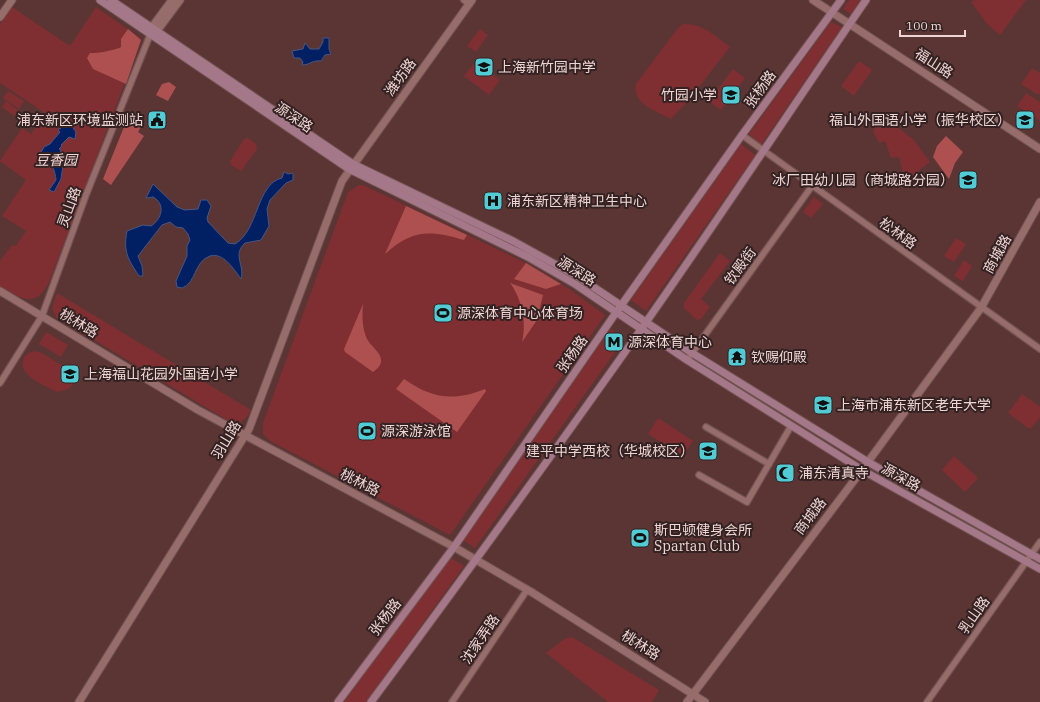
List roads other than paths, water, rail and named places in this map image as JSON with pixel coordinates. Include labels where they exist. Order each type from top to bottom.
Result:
[{"type":"main road","name":"源深路","points":[[100,0],[153,31]]},
{"type":"main road","name":"源深路","points":[[111,0],[153,31],[351,166],[528,257],[619,309],[646,322],[692,353],[868,462],[1040,559]]},
{"type":"main road","name":"张杨路","points":[[338,702],[454,547],[742,135],[841,0]]},
{"type":"main road","points":[[372,702],[477,560],[533,478],[646,322],[866,0]]},
{"type":"main road","name":"源深路","points":[[619,309],[640,330],[862,470],[1040,569]]},
{"type":"street","points":[[0,17],[12,0]]},
{"type":"street","points":[[153,31],[172,0]]},
{"type":"street","points":[[153,31],[180,0]]},
{"type":"street","name":"福山路","points":[[812,0],[1040,149]]},
{"type":"street","name":"潍坊路","points":[[351,166],[468,1]]},
{"type":"street","name":"灵山路","points":[[0,383],[42,316],[86,195],[153,31]]},
{"type":"street","name":"松林路","points":[[742,135],[1040,349]]},
{"type":"street","name":"羽山路","points":[[79,702],[245,436],[252,422],[342,181],[351,166]]},
{"type":"street","name":"钦殿街","points":[[687,360],[812,186]]},
{"type":"street","name":"商城路","points":[[687,702],[868,462],[981,308],[1040,202]]},
{"type":"street","name":"桃林路","points":[[0,291],[198,410],[477,560],[705,702]]},
{"type":"street","points":[[699,475],[747,502],[791,426]]},
{"type":"street","points":[[706,427],[769,464]]},
{"type":"street","name":"乳山路","points":[[927,702],[1028,562],[1040,542]]},
{"type":"street","name":"沈家弄路","points":[[452,702],[527,590]]},
{"type":"water","points":[[323,38],[329,38],[329,49],[331,54],[325,55],[321,61],[315,61],[302,65],[303,62],[300,58],[294,58],[292,51],[303,49],[305,43],[310,49],[319,49],[323,42]]},
{"type":"water","points":[[65,125],[71,125],[76,132],[75,139],[69,137],[59,149],[61,150],[56,163],[63,165],[61,179],[54,192],[49,190],[56,180],[54,169],[42,158],[40,154],[44,147],[50,144],[60,132],[58,130]]},
{"type":"water","points":[[284,172],[288,174],[293,173],[293,180],[286,183],[270,200],[267,209],[269,226],[261,240],[245,243],[241,247],[239,256],[242,274],[241,279],[228,262],[215,255],[210,256],[201,263],[187,286],[182,288],[177,287],[176,281],[187,256],[187,246],[190,240],[188,234],[183,228],[176,227],[170,222],[162,225],[138,256],[142,266],[143,276],[139,276],[127,255],[127,231],[143,225],[151,226],[158,220],[161,212],[160,204],[153,197],[146,198],[153,184],[177,207],[185,210],[198,209],[201,200],[207,200],[211,206],[207,218],[208,222],[228,243],[235,244],[249,229],[267,189],[274,182],[282,178]]},
{"type":"place","name":"上海新竹园中学","points":[[484,67]]},
{"type":"place","name":"竹园小学","points":[[731,95]]},
{"type":"place","name":"浦东新区环境监测站","points":[[157,120]]},
{"type":"place","name":"福山外国语小学（振华校区）","points":[[1025,120]]},
{"type":"place","name":"冰厂田幼儿园（商城路分园）","points":[[968,180]]},
{"type":"place","name":"浦东新区精神卫生中心","points":[[493,201]]},
{"type":"place","name":"源深体育中心体育场","points":[[443,313]]},
{"type":"place","name":"源深体育中心","points":[[614,342]]},
{"type":"place","name":"钦赐仰殿","points":[[737,357]]},
{"type":"place","name":"上海福山花园外国语小学","points":[[70,374]]},
{"type":"place","name":"上海市浦东新区老年大学","points":[[823,405]]},
{"type":"place","name":"源深游泳馆","points":[[367,431]]},
{"type":"place","name":"建平中学西校（华城校区）","points":[[708,451]]},
{"type":"place","name":"浦东清真寺","points":[[785,473]]},
{"type":"place","name":"斯巴顿健身会所 Spartan Club","points":[[640,538]]},
{"type":"park label","name":"豆香园","points":[[56,160]]}]
